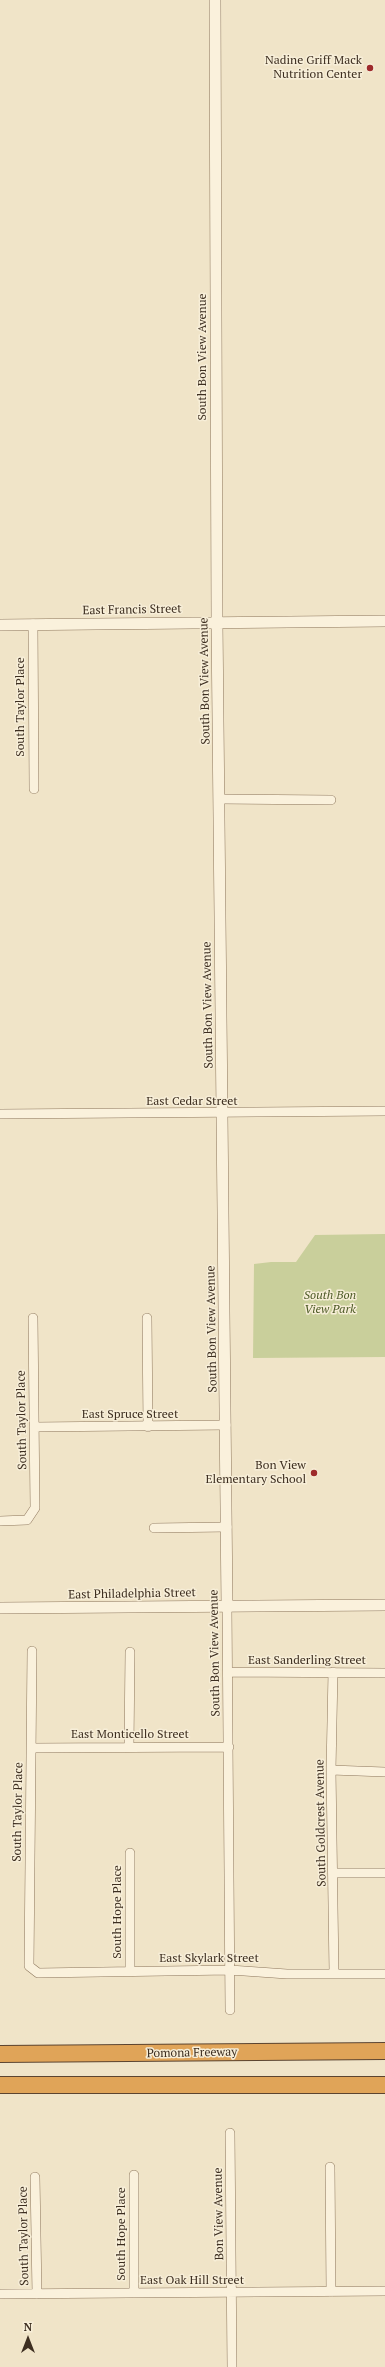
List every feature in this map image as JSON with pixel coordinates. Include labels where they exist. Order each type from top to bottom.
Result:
[{"type":"highway","name":"Pomona Freeway","points":[[0,2054],[385,2051]]},
{"type":"highway","points":[[0,2085],[385,2085]]},
{"type":"street","name":"South Bon View Avenue","points":[[214,0],[217,622],[229,1672],[230,2010]]},
{"type":"street","name":"East Francis Street","points":[[0,625],[385,621]]},
{"type":"street","name":"South Taylor Place","points":[[33,624],[34,789]]},
{"type":"street","points":[[219,799],[331,800]]},
{"type":"street","name":"East Cedar Street","points":[[0,1114],[222,1114],[385,1110]]},
{"type":"street","name":"South Taylor Place","points":[[0,1521],[27,1520],[35,1508],[33,1318]]},
{"type":"street","points":[[148,1318],[148,1427]]},
{"type":"street","name":"East Spruce Street","points":[[34,1427],[226,1425]]},
{"type":"street","points":[[154,1528],[227,1527]]},
{"type":"street","name":"East Philadelphia Street","points":[[0,1608],[385,1604]]},
{"type":"street","name":"South Taylor Place","points":[[32,1651],[29,1966],[33,1970]]},
{"type":"street","points":[[129,1747],[130,1652]]},
{"type":"street","name":"East Sanderling Street","points":[[229,1672],[385,1673]]},
{"type":"street","name":"South Goldcrest Avenue","points":[[333,1672],[331,1770],[334,1873],[334,1973]]},
{"type":"street","name":"East Monticello Street","points":[[31,1748],[229,1746]]},
{"type":"street","points":[[331,1770],[385,1772]]},
{"type":"street","name":"South Hope Place","points":[[130,1854],[130,1971]]},
{"type":"street","points":[[334,1873],[385,1873]]},
{"type":"street","name":"East Skylark Street","points":[[33,1970],[38,1973],[230,1970],[385,1974]]},
{"type":"street","name":"Bon View Avenue","points":[[230,2133],[232,2367]]},
{"type":"street","points":[[330,2167],[331,2292]]},
{"type":"street","name":"South Hope Place","points":[[134,2175],[134,2293]]},
{"type":"street","name":"South Taylor Place","points":[[35,2177],[37,2294]]},
{"type":"street","name":"East Oak Hill Street","points":[[0,2294],[385,2291]]},
{"type":"green space","name":"South Bon View Park","points":[[385,1234],[385,1357],[253,1358],[254,1264],[296,1262],[315,1235]]},
{"type":"place","name":"Nadine Griff Mack Nutrition Center","points":[[370,68]]},
{"type":"place","name":"Bon View Elementary School","points":[[314,1473]]}]
